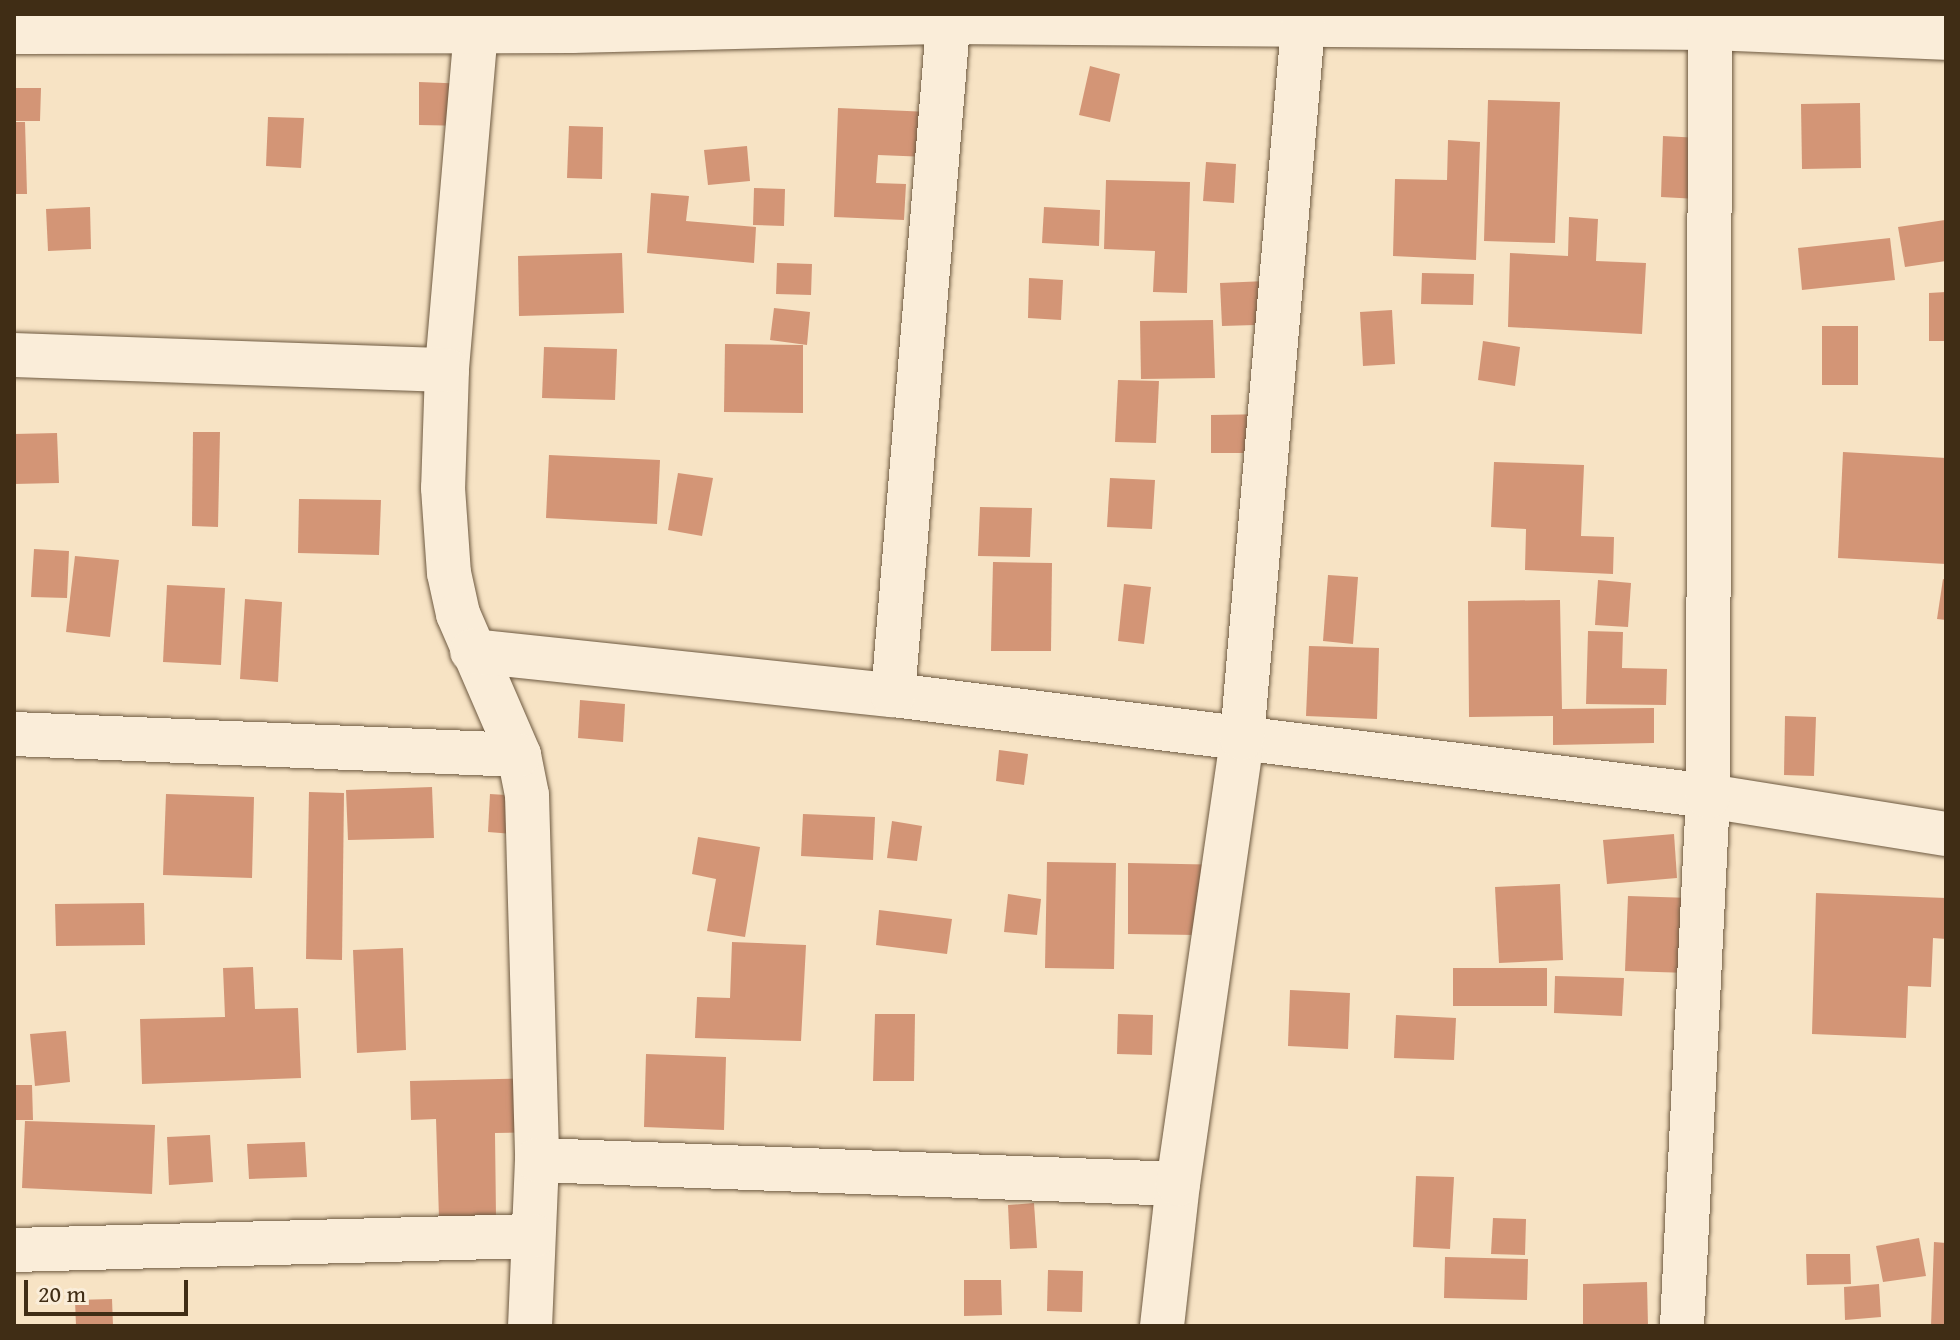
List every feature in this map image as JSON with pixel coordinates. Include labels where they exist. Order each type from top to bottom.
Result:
[{"type":"street","points":[[893,695],[949,18]]},
{"type":"street","points":[[14,32],[160,23],[476,30],[572,22],[949,18],[1303,26],[1710,21],[1946,38]]},
{"type":"street","points":[[1682,1326],[1708,796],[1710,21]]},
{"type":"street","points":[[1162,1326],[1178,1184],[1242,738],[1303,26]]},
{"type":"street","points":[[476,30],[447,370],[443,488],[449,573],[472,651],[504,715],[519,755],[527,795],[537,1160],[530,1326]]},
{"type":"street","points":[[14,355],[447,370]]},
{"type":"street","points":[[472,651],[893,695],[1242,738],[1708,796],[1946,834]]},
{"type":"street","points":[[14,734],[519,755]]},
{"type":"street","points":[[537,1160],[1178,1184]]},
{"type":"street","points":[[14,1250],[533,1236]]},
{"type":"building","points":[[1090,66],[1120,74],[1110,122],[1079,115]]},
{"type":"building","points":[[419,82],[470,84],[469,126],[419,125]]},
{"type":"building","points":[[14,88],[41,88],[40,121],[14,121]]},
{"type":"building","points":[[1488,100],[1560,102],[1555,243],[1484,241]]},
{"type":"building","points":[[1860,103],[1861,168],[1802,169],[1801,104]]},
{"type":"building","points":[[838,108],[930,112],[928,157],[878,155],[876,183],[906,184],[904,220],[834,217]]},
{"type":"building","points":[[268,117],[304,118],[301,168],[266,166]]},
{"type":"building","points":[[14,122],[25,122],[27,194],[14,194]]},
{"type":"building","points":[[569,126],[603,127],[602,179],[567,178]]},
{"type":"building","points":[[1663,136],[1700,138],[1698,199],[1661,197]]},
{"type":"building","points":[[1448,140],[1480,142],[1476,260],[1393,256],[1395,179],[1447,180]]},
{"type":"building","points":[[747,146],[750,181],[708,185],[704,150]]},
{"type":"building","points":[[1206,162],[1236,164],[1234,203],[1203,201]]},
{"type":"building","points":[[1106,180],[1190,182],[1187,293],[1153,292],[1155,251],[1104,249]]},
{"type":"building","points":[[754,188],[785,189],[784,226],[753,225]]},
{"type":"building","points":[[651,193],[689,196],[686,221],[756,227],[754,263],[647,253]]},
{"type":"building","points":[[90,207],[91,249],[48,251],[46,209]]},
{"type":"building","points":[[1044,207],[1100,210],[1099,246],[1042,243]]},
{"type":"building","points":[[1569,217],[1598,219],[1596,261],[1646,263],[1642,334],[1508,327],[1510,253],[1568,256]]},
{"type":"building","points":[[1945,220],[1946,261],[1905,267],[1898,227]]},
{"type":"building","points":[[1890,238],[1895,280],[1802,290],[1798,248]]},
{"type":"building","points":[[622,253],[624,313],[519,316],[518,256]]},
{"type":"building","points":[[777,263],[812,264],[811,295],[776,294]]},
{"type":"building","points":[[1422,273],[1474,274],[1473,305],[1421,304]]},
{"type":"building","points":[[1029,278],[1063,280],[1061,320],[1028,318]]},
{"type":"building","points":[[1288,280],[1289,324],[1222,326],[1220,283]]},
{"type":"building","points":[[1946,292],[1946,341],[1929,341],[1929,293]]},
{"type":"building","points":[[774,308],[810,312],[807,345],[770,340]]},
{"type":"building","points":[[1392,310],[1395,364],[1363,366],[1360,312]]},
{"type":"building","points":[[1213,320],[1215,378],[1141,379],[1140,321]]},
{"type":"building","points":[[1822,326],[1858,326],[1858,385],[1822,385]]},
{"type":"building","points":[[1483,341],[1520,347],[1515,386],[1478,380]]},
{"type":"building","points":[[725,344],[803,345],[803,413],[724,412]]},
{"type":"building","points":[[544,347],[617,349],[615,400],[542,398]]},
{"type":"building","points":[[1118,380],[1159,381],[1156,443],[1115,442]]},
{"type":"building","points":[[1276,414],[1276,453],[1211,453],[1211,415]]},
{"type":"building","points":[[193,432],[220,432],[218,527],[192,526]]},
{"type":"building","points":[[57,433],[59,483],[14,484],[14,434]]},
{"type":"building","points":[[1843,452],[1946,458],[1946,564],[1838,558]]},
{"type":"building","points":[[549,455],[660,460],[657,524],[546,518]]},
{"type":"building","points":[[1494,462],[1584,465],[1581,536],[1614,537],[1613,574],[1525,570],[1526,529],[1491,527]]},
{"type":"building","points":[[678,473],[713,478],[702,536],[668,530]]},
{"type":"building","points":[[1110,478],[1155,480],[1152,529],[1107,527]]},
{"type":"building","points":[[299,499],[381,500],[379,555],[298,553]]},
{"type":"building","points":[[980,507],[1032,508],[1030,557],[978,556]]},
{"type":"building","points":[[34,549],[69,551],[67,598],[31,597]]},
{"type":"building","points":[[75,556],[119,560],[110,637],[66,632]]},
{"type":"building","points":[[993,562],[1052,563],[1051,651],[991,651]]},
{"type":"building","points":[[1328,575],[1358,577],[1353,644],[1323,641]]},
{"type":"building","points":[[1943,579],[1946,580],[1946,620],[1937,619]]},
{"type":"building","points":[[1598,580],[1631,583],[1628,627],[1595,625]]},
{"type":"building","points":[[1124,584],[1151,587],[1144,644],[1118,641]]},
{"type":"building","points":[[167,585],[225,588],[221,665],[163,662]]},
{"type":"building","points":[[245,599],[282,602],[278,682],[240,679]]},
{"type":"building","points":[[1560,600],[1562,709],[1654,708],[1654,743],[1553,745],[1553,716],[1469,717],[1468,601]]},
{"type":"building","points":[[1588,631],[1623,632],[1622,668],[1667,669],[1666,705],[1586,704]]},
{"type":"building","points":[[1309,646],[1379,648],[1377,719],[1306,716]]},
{"type":"building","points":[[580,700],[625,704],[623,742],[578,738]]},
{"type":"building","points":[[1785,716],[1816,717],[1814,776],[1784,775]]},
{"type":"building","points":[[999,750],[1028,754],[1024,785],[996,781]]},
{"type":"building","points":[[432,787],[434,838],[348,840],[346,790]]},
{"type":"building","points":[[309,792],[344,793],[342,960],[306,959]]},
{"type":"building","points":[[166,794],[254,797],[252,878],[163,875]]},
{"type":"building","points":[[490,794],[540,797],[537,836],[488,832]]},
{"type":"building","points":[[803,814],[875,817],[873,860],[801,856]]},
{"type":"building","points":[[892,821],[922,826],[917,861],[887,858]]},
{"type":"building","points":[[1674,834],[1677,878],[1607,884],[1603,840]]},
{"type":"building","points":[[698,837],[760,847],[745,937],[707,931],[716,879],[692,874]]},
{"type":"building","points":[[1047,862],[1116,863],[1114,969],[1045,968]]},
{"type":"building","points":[[1128,863],[1233,865],[1231,976],[1196,975],[1197,935],[1128,934]]},
{"type":"building","points":[[1560,884],[1563,960],[1499,963],[1495,887]]},
{"type":"building","points":[[1816,893],[1946,898],[1946,939],[1933,938],[1931,987],[1908,986],[1906,1038],[1812,1034]]},
{"type":"building","points":[[1008,894],[1041,899],[1037,935],[1004,932]]},
{"type":"building","points":[[1628,896],[1692,898],[1689,973],[1625,971]]},
{"type":"building","points":[[144,903],[145,945],[56,946],[55,904]]},
{"type":"building","points":[[879,910],[952,919],[947,954],[876,945]]},
{"type":"building","points":[[732,942],[806,945],[801,1041],[695,1038],[697,997],[730,998]]},
{"type":"building","points":[[403,948],[406,1050],[357,1053],[353,950]]},
{"type":"building","points":[[253,967],[255,1009],[298,1008],[301,1078],[142,1084],[140,1019],[225,1017],[223,968]]},
{"type":"building","points":[[1453,968],[1547,968],[1547,1006],[1453,1006]]},
{"type":"building","points":[[1555,976],[1624,978],[1622,1016],[1554,1013]]},
{"type":"building","points":[[1290,990],[1350,993],[1348,1049],[1288,1046]]},
{"type":"building","points":[[875,1014],[915,1014],[914,1081],[873,1081]]},
{"type":"building","points":[[1118,1014],[1153,1015],[1152,1055],[1117,1054]]},
{"type":"building","points":[[1396,1015],[1456,1018],[1454,1060],[1394,1058]]},
{"type":"building","points":[[66,1031],[70,1082],[35,1086],[30,1034]]},
{"type":"building","points":[[646,1054],[726,1057],[724,1130],[644,1127]]},
{"type":"building","points":[[544,1078],[546,1132],[495,1133],[496,1217],[439,1219],[436,1119],[411,1120],[410,1081]]},
{"type":"building","points":[[14,1085],[32,1085],[33,1120],[14,1120]]},
{"type":"building","points":[[25,1121],[155,1125],[152,1194],[22,1188]]},
{"type":"building","points":[[210,1135],[213,1182],[169,1185],[167,1137]]},
{"type":"building","points":[[305,1142],[307,1177],[249,1179],[247,1144]]},
{"type":"building","points":[[1416,1176],[1454,1177],[1450,1249],[1413,1247]]},
{"type":"building","points":[[1034,1203],[1037,1248],[1010,1249],[1008,1205]]},
{"type":"building","points":[[1493,1218],[1526,1219],[1525,1255],[1491,1254]]},
{"type":"building","points":[[1919,1238],[1926,1276],[1883,1282],[1876,1246]]},
{"type":"building","points":[[1934,1242],[1946,1243],[1946,1326],[1931,1326]]},
{"type":"building","points":[[1806,1254],[1850,1254],[1851,1284],[1807,1285]]},
{"type":"building","points":[[1445,1257],[1528,1259],[1527,1300],[1444,1298]]},
{"type":"building","points":[[1048,1270],[1083,1271],[1082,1312],[1047,1311]]},
{"type":"building","points":[[964,1280],[1001,1280],[1002,1315],[964,1316]]},
{"type":"building","points":[[1647,1282],[1648,1326],[1583,1326],[1583,1284]]},
{"type":"building","points":[[1879,1284],[1881,1317],[1845,1320],[1844,1287]]},
{"type":"building","points":[[112,1299],[113,1326],[76,1326],[75,1300]]}]
